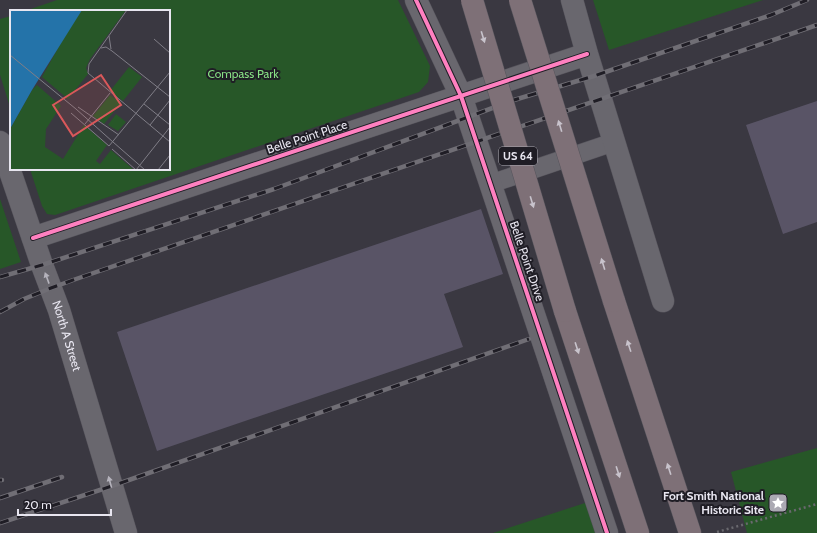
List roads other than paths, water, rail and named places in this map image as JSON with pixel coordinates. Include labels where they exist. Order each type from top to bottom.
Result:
[{"type":"highway","name":"US 64","points":[[472,0],[565,311],[638,533]]},
{"type":"highway","points":[[520,0],[614,301],[690,533]]},
{"type":"street","name":"Belle Point Drive","points":[[416,0],[461,96],[607,533]]},
{"type":"street","points":[[572,0],[587,54],[663,301]]},
{"type":"street","name":"Belle Point Place","points":[[33,238],[587,54]]},
{"type":"street","name":"North A Street","points":[[0,142],[59,310],[126,533]]},
{"type":"lane","points":[[490,184],[614,142]]},
{"type":"railway","points":[[0,277],[42,265],[274,189],[514,100],[594,76],[771,15],[807,0]]},
{"type":"railway","points":[[0,312],[24,299],[76,279],[817,25]]},
{"type":"railway","points":[[0,523],[112,486],[529,339]]},
{"type":"railway","points":[[0,498],[62,477]]},
{"type":"place","name":"Fort Smith National Historic Site","points":[[778,503]]},
{"type":"park label","name":"Compass Park","points":[[243,74]]}]
